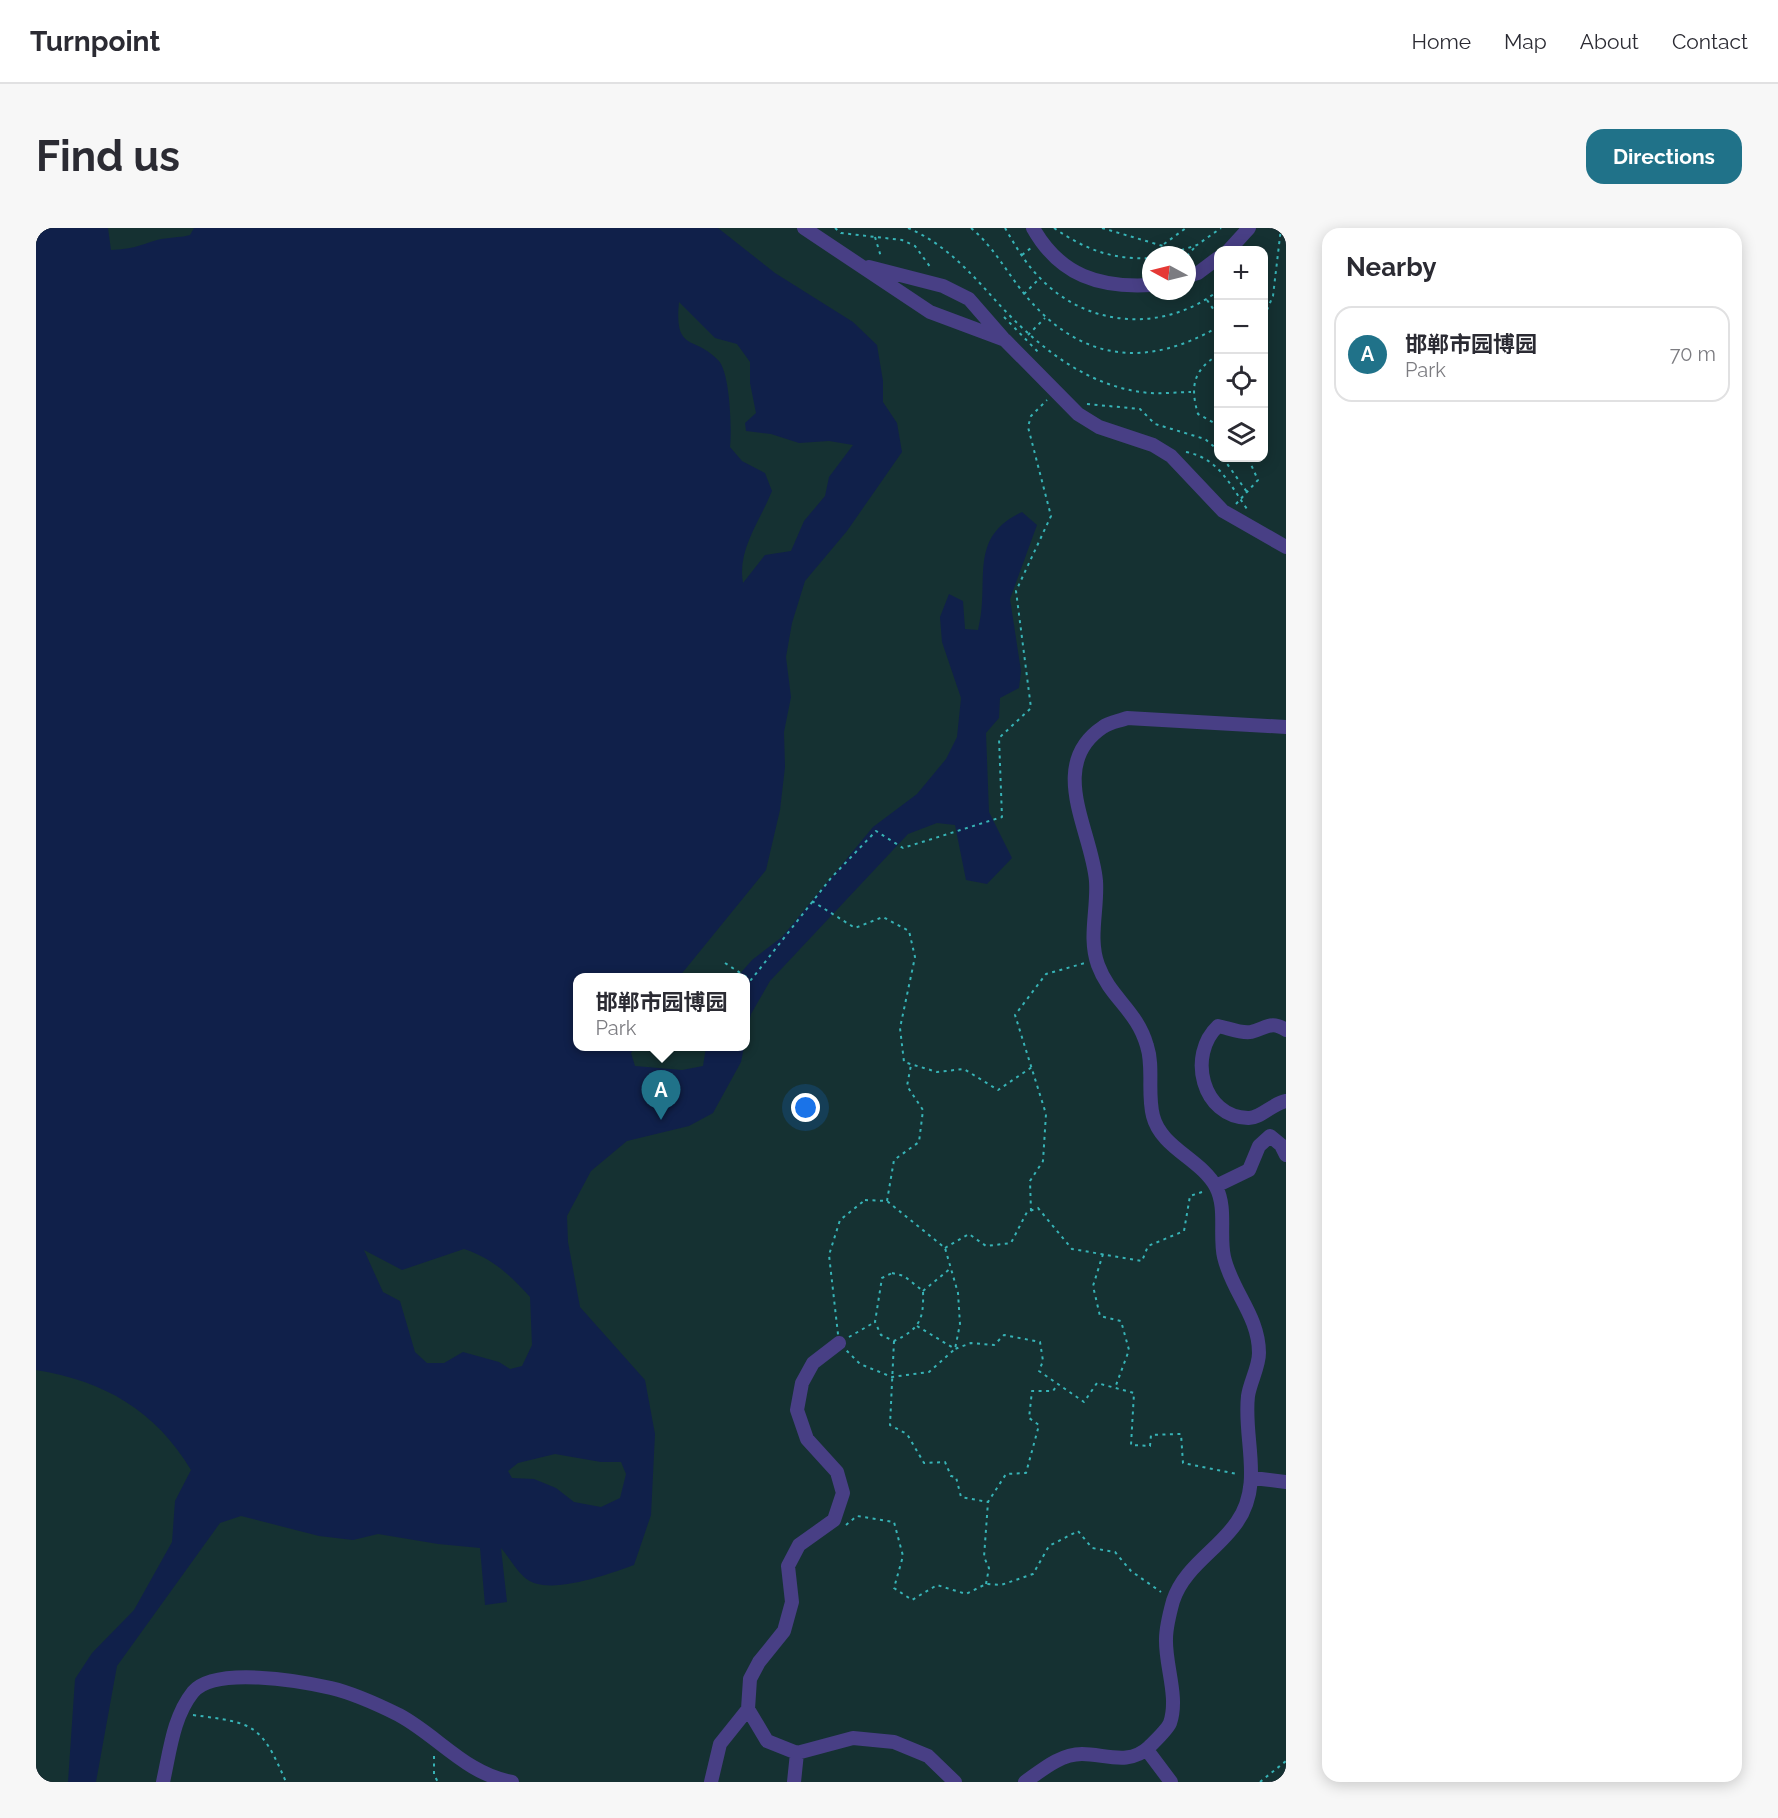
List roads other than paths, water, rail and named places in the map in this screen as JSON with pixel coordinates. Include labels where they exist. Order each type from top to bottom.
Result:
[{"type":"street","points":[[804,228],[930,312],[1005,340]]},
{"type":"street","points":[[1033,228],[1040,241],[1071,270],[1095,282],[1142,285]]},
{"type":"street","points":[[1233,246],[1249,228]]},
{"type":"street","points":[[1196,274],[1214,261]]},
{"type":"street","points":[[858,264],[943,286],[969,298],[1005,340],[1078,414],[1099,428],[1154,445],[1223,511],[1286,547]]},
{"type":"street","points":[[1025,1782],[1055,1761],[1081,1754],[1117,1760],[1147,1750],[1170,1724],[1171,1696],[1166,1638],[1173,1600],[1183,1581],[1238,1521],[1253,1478],[1248,1428],[1248,1395],[1259,1355],[1255,1322],[1233,1285],[1224,1257],[1221,1202],[1216,1186],[1194,1162],[1166,1139],[1153,1118],[1149,1048],[1134,1014],[1107,987],[1096,960],[1093,930],[1096,883],[1091,850],[1076,800],[1074,768],[1083,748],[1103,726],[1127,718],[1286,727]]},
{"type":"street","points":[[1286,1030],[1276,1024],[1268,1024],[1250,1032],[1218,1026],[1208,1036],[1199,1061],[1205,1090],[1228,1115],[1250,1119],[1286,1101]]},
{"type":"street","points":[[1216,1186],[1249,1170],[1258,1146],[1270,1136],[1281,1145],[1286,1155]]},
{"type":"street","points":[[839,1343],[813,1363],[802,1383],[797,1410],[807,1439],[820,1456],[837,1472],[843,1493],[834,1520],[799,1545],[788,1566],[792,1602],[784,1631],[759,1662],[750,1679],[748,1710],[766,1741],[796,1753],[853,1738],[894,1742],[928,1756],[955,1782]]},
{"type":"street","points":[[1253,1478],[1286,1482]]},
{"type":"street","points":[[162,1782],[180,1713],[194,1691],[210,1680],[268,1678],[332,1688],[399,1715],[466,1764],[499,1780],[512,1782]]},
{"type":"street","points":[[711,1782],[720,1744],[748,1710]]},
{"type":"street","points":[[1147,1750],[1171,1782]]},
{"type":"street","points":[[794,1782],[796,1753]]},
{"type":"water","points":[[36,228],[108,228],[111,250],[190,235],[194,228],[718,228],[775,273],[853,322],[877,345],[883,381],[883,402],[897,423],[902,452],[847,531],[805,581],[792,623],[786,657],[791,697],[784,732],[785,767],[780,810],[766,870],[682,973],[573,973],[573,1051],[632,1051],[635,1066],[682,1070],[703,1066],[705,1051],[743,1051],[741,1062],[713,1113],[689,1126],[627,1141],[591,1171],[567,1216],[568,1242],[580,1307],[645,1380],[655,1434],[651,1515],[634,1565],[578,1582],[547,1585],[534,1583],[524,1577],[501,1548],[507,1602],[485,1605],[480,1548],[378,1534],[353,1540],[319,1536],[241,1516],[220,1523],[117,1666],[96,1782],[68,1782],[75,1679],[92,1653],[134,1610],[172,1542],[175,1501],[191,1470],[177,1449],[144,1415],[105,1391],[61,1375],[36,1370]],"holes":[[[679,302],[715,338],[737,344],[750,362],[750,383],[756,413],[745,423],[746,431],[771,434],[799,443],[829,441],[853,445],[829,477],[825,496],[804,521],[791,551],[765,555],[743,583],[742,571],[746,547],[772,491],[765,473],[742,461],[730,447],[729,402],[723,368],[710,353],[683,336],[678,318]],[[464,1249],[500,1268],[530,1297],[532,1345],[522,1366],[510,1369],[499,1362],[463,1352],[444,1363],[427,1363],[415,1352],[400,1301],[383,1292],[364,1250],[402,1270]],[[555,1454],[601,1462],[621,1462],[626,1474],[620,1498],[601,1507],[574,1502],[556,1488],[534,1479],[512,1478],[508,1471],[518,1463]]]},
{"type":"water","points":[[1022,512],[1037,525],[1010,599],[1021,671],[1019,688],[1000,698],[999,718],[986,733],[989,812],[1012,858],[987,884],[966,880],[955,825],[937,823],[908,834],[770,981],[750,1019],[750,973],[741,973],[752,960],[782,937],[873,827],[917,794],[946,759],[957,737],[961,698],[942,642],[940,617],[949,594],[963,601],[965,629],[978,630],[987,548],[993,535],[1005,523]]},
{"type":"place","name":"邯郸市园博园","points":[[661,1120]]}]
